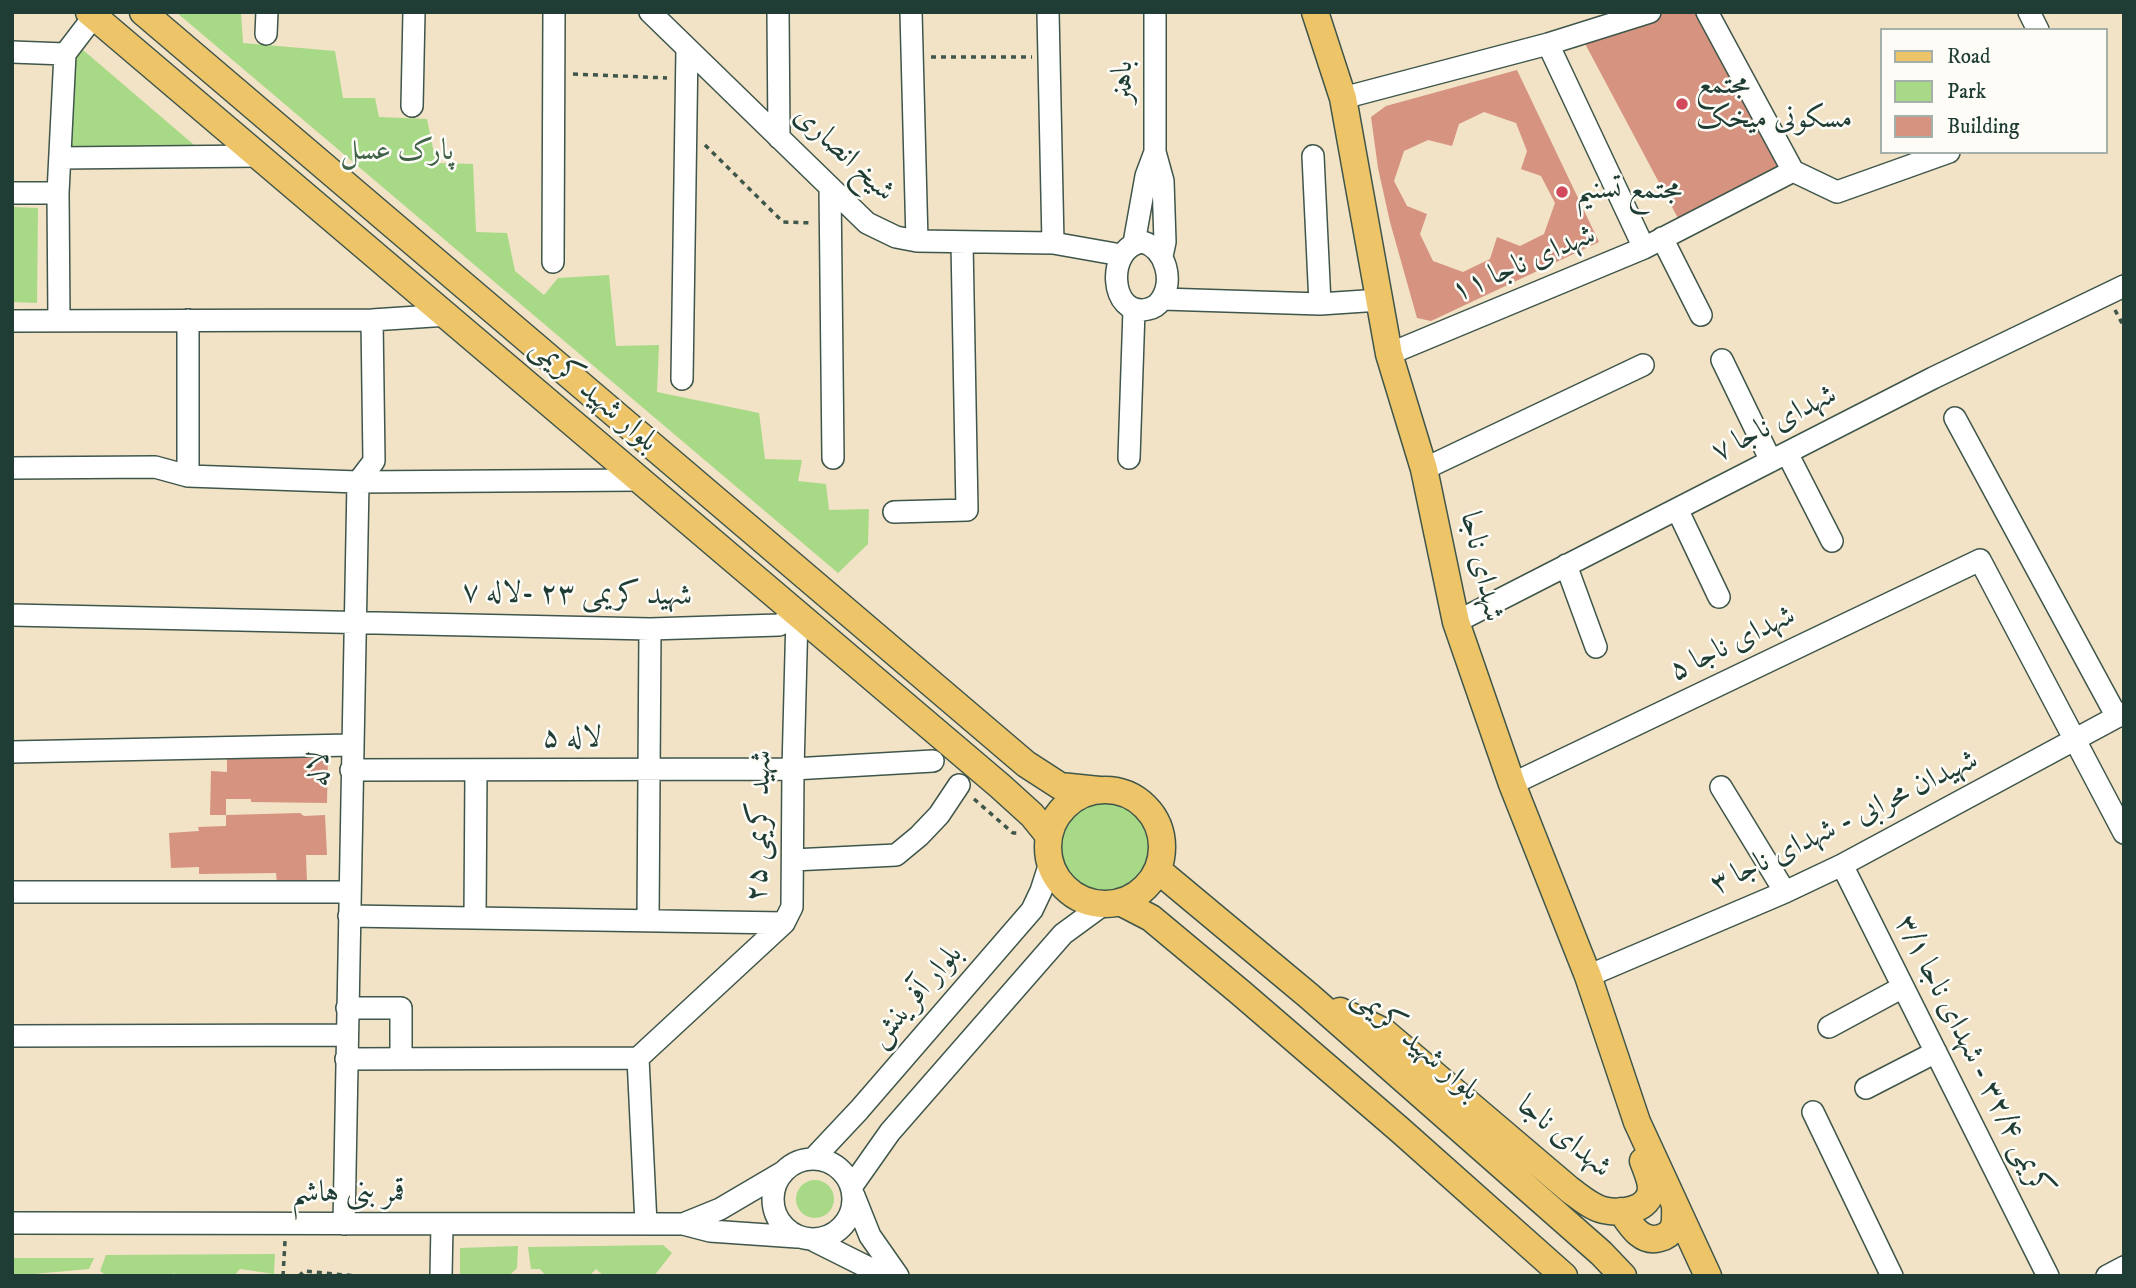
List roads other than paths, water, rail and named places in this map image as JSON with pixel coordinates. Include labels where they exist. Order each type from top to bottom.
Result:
[{"type":"main road","name":"بلوار شهید کریمی","points":[[143,12],[1026,764],[1060,786],[1099,790]]},
{"type":"main road","name":"شهدای ناجا","points":[[1315,12],[1343,98],[1389,354],[1424,469],[1456,622],[1512,784],[1588,976],[1637,1122],[1708,1276]]},
{"type":"main road","name":"بلوار شهید کریمی","points":[[92,14],[1000,786],[1032,815],[1049,836]]},
{"type":"main road","points":[[1000,786],[1018,796],[1025,793],[1032,787],[1035,778],[1026,764]]},
{"type":"main road","points":[[1113,904],[1150,885],[1159,870],[1163,854],[1162,837],[1157,820],[1146,806],[1132,796],[1099,790],[1081,795],[1066,805],[1055,819],[1049,836],[1050,863],[1056,878],[1066,890],[1078,899],[1093,904],[1113,904],[1151,918],[1400,1130],[1564,1276]]},
{"type":"main road","name":"بلوار شهید کریمی","points":[[1159,870],[1309,996],[1601,1252],[1623,1276]]},
{"type":"main road","points":[[1181,943],[1179,933],[1187,918],[1196,915],[1211,916]]},
{"type":"main road","name":"شهدای ناجا","points":[[1309,996],[1383,1031],[1570,1190],[1602,1210],[1636,1209],[1649,1198],[1651,1187],[1642,1157],[1637,1122]]},
{"type":"main road","points":[[1621,1211],[1640,1234],[1647,1239],[1656,1240],[1665,1237],[1673,1229],[1675,1205]]},
{"type":"street","points":[[266,34],[267,12]]},
{"type":"street","points":[[412,106],[414,12]]},
{"type":"street","points":[[553,262],[554,12]]},
{"type":"street","name":"شیخ انصاری","points":[[650,12],[867,223],[896,237],[917,241],[1053,243],[1127,249]]},
{"type":"street","points":[[778,12],[779,138]]},
{"type":"street","points":[[911,12],[917,241]]},
{"type":"street","points":[[1048,12],[1053,243]]},
{"type":"street","name":"باهنر","points":[[1155,12],[1155,152],[1163,181],[1165,242],[1162,256]]},
{"type":"street","points":[[1343,98],[1548,44],[1650,12]]},
{"type":"street","points":[[1707,12],[1793,171],[1838,192],[1943,154]]},
{"type":"street","points":[[2029,12],[2037,28]]},
{"type":"street","points":[[59,320],[58,193],[65,54],[92,14]]},
{"type":"street","points":[[1548,44],[1653,243],[1701,315]]},
{"type":"street","points":[[682,379],[688,48]]},
{"type":"street","points":[[12,52],[65,54]]},
{"type":"street","name":"باهنر","points":[[1127,249],[1155,152]]},
{"type":"street","points":[[60,158],[259,156]]},
{"type":"street","points":[[1313,156],[1320,304]]},
{"type":"street","name":"شهدای ناجا ۱۱","points":[[1389,354],[1653,243],[1793,171]]},
{"type":"street","points":[[830,187],[833,458]]},
{"type":"street","points":[[12,193],[58,193]]},
{"type":"street","points":[[1143,242],[1151,244],[1162,256],[1167,281],[1163,299],[1152,308],[1134,310],[1120,298],[1118,289],[1117,278],[1127,249],[1143,242]]},
{"type":"street","points":[[894,512],[967,510],[962,243]]},
{"type":"street","name":"شهدای ناجا ۷","points":[[1456,622],[1933,378],[2124,286]]},
{"type":"street","points":[[1163,299],[1320,304],[1380,300]]},
{"type":"street","points":[[1129,458],[1134,310]]},
{"type":"street","points":[[12,321],[372,320],[448,315]]},
{"type":"street","points":[[188,320],[188,476]]},
{"type":"street","name":"لاله","points":[[344,1224],[358,482],[374,461],[372,320]]},
{"type":"street","points":[[1722,360],[1832,541]]},
{"type":"street","points":[[1424,469],[1643,365]]},
{"type":"street","points":[[1955,418],[2120,715]]},
{"type":"street","points":[[12,468],[155,467],[188,476],[358,482],[639,480]]},
{"type":"street","points":[[1677,509],[1719,597]]},
{"type":"street","name":"شهدای ناجا ۵","points":[[1512,784],[1980,560],[2074,740]]},
{"type":"street","points":[[1566,565],[1597,647]]},
{"type":"street","name":"شهید کریمی ۲۳ -لاله ۷","points":[[12,615],[650,629],[779,625],[797,615]]},
{"type":"street","name":"شهید کریمی ۲۵","points":[[638,1058],[784,923],[792,907],[797,615]]},
{"type":"street","points":[[648,920],[650,629]]},
{"type":"street","name":"شهیدان محرابی - شهدای ناجا ۳","points":[[1588,976],[1842,866],[2120,715]]},
{"type":"street","points":[[2074,740],[2124,833]]},
{"type":"street","points":[[12,752],[351,745]]},
{"type":"street","name":"لاله ۵","points":[[351,770],[793,769],[933,761]]},
{"type":"street","points":[[475,918],[476,770]]},
{"type":"street","points":[[793,860],[896,855],[939,815],[959,785]]},
{"type":"street","points":[[1721,787],[1785,892]]},
{"type":"street","name":"بلوار آفرینش","points":[[813,1159],[859,1110],[1032,910],[1050,863]]},
{"type":"street","name":"کریمی ۳۲/۴ - شهدای ناجا ۳/۱","points":[[1842,866],[2048,1276]]},
{"type":"street","points":[[12,892],[349,892]]},
{"type":"street","points":[[684,1224],[710,1231],[805,1238],[825,1238],[835,1234],[844,1227],[850,1217],[853,1190],[890,1132],[1063,933],[1113,904]]},
{"type":"street","points":[[349,916],[784,923]]},
{"type":"street","points":[[1829,1027],[1903,987]]},
{"type":"street","points":[[347,1008],[401,1008],[401,1059]]},
{"type":"street","points":[[12,1036],[347,1035]]},
{"type":"street","points":[[1866,1088],[1936,1052]]},
{"type":"street","points":[[346,1059],[638,1058],[646,1224]]},
{"type":"street","points":[[1813,1112],[1892,1276]]},
{"type":"street","points":[[684,1224],[720,1209],[802,1160],[825,1161],[837,1166],[846,1175],[870,1236],[898,1276]]},
{"type":"street","points":[[783,1172],[776,1183],[773,1196],[778,1220],[786,1230],[885,1276]]},
{"type":"street","name":"قمر بنی هاشم","points":[[12,1223],[684,1224]]},
{"type":"street","points":[[442,1225],[442,1276]]},
{"type":"street","points":[[2107,1276],[2124,1267]]},
{"type":"place","name":"مجتمع مسکونی میخک","points":[[1682,104]]},
{"type":"place","name":"مجتمع تسنیم","points":[[1562,192]]},
{"type":"park label","name":"پارک عسل","points":[[397,153]]}]
